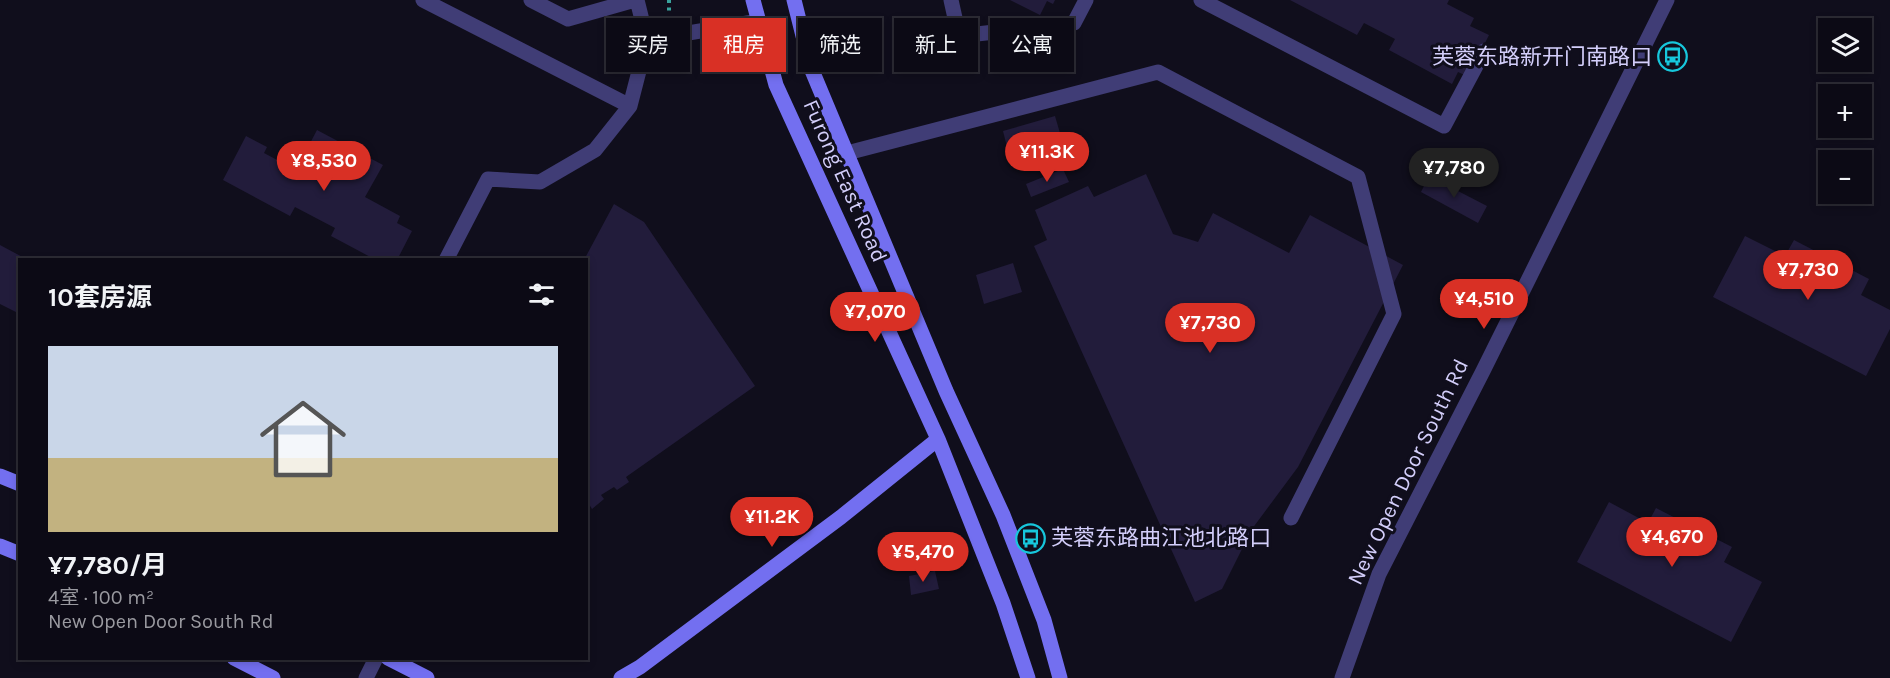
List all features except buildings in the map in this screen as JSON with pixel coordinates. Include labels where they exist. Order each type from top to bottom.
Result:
[{"type":"main road","name":"Furong East Road","points":[[753,0],[758,18]]},
{"type":"main road","name":"Furong East Road","points":[[794,0],[811,68],[946,391],[1003,514],[1044,620],[1060,678]]},
{"type":"main road","name":"Furong East Road","points":[[773,72],[776,85],[938,439],[1003,603],[1028,678]]},
{"type":"main road","points":[[621,678],[640,667],[841,517],[938,439]]},
{"type":"main road","points":[[0,476],[18,483]]},
{"type":"main road","points":[[0,546],[18,553]]},
{"type":"main road","points":[[238,660],[273,678]]},
{"type":"main road","points":[[392,660],[428,678]]},
{"type":"street","points":[[423,0],[630,106]]},
{"type":"street","points":[[531,0],[568,19],[636,0],[641,18]]},
{"type":"street","points":[[951,0],[959,36],[1074,23],[1086,0]]},
{"type":"street","points":[[1201,0],[1444,126],[1484,51]]},
{"type":"street","name":"New Open Door South Rd","points":[[1342,678],[1379,574],[1483,371],[1667,0]]},
{"type":"street","points":[[447,258],[488,179],[540,182],[595,150],[630,106],[639,72]]},
{"type":"street","points":[[847,153],[1158,72],[1358,177],[1394,314],[1291,518]]},
{"type":"street","points":[[366,678],[375,660]]},
{"type":"place","name":"芙蓉东路新开门南路口","points":[[1673,57]]},
{"type":"place","name":"芙蓉东路曲江池北路口","points":[[1030,538]]}]
